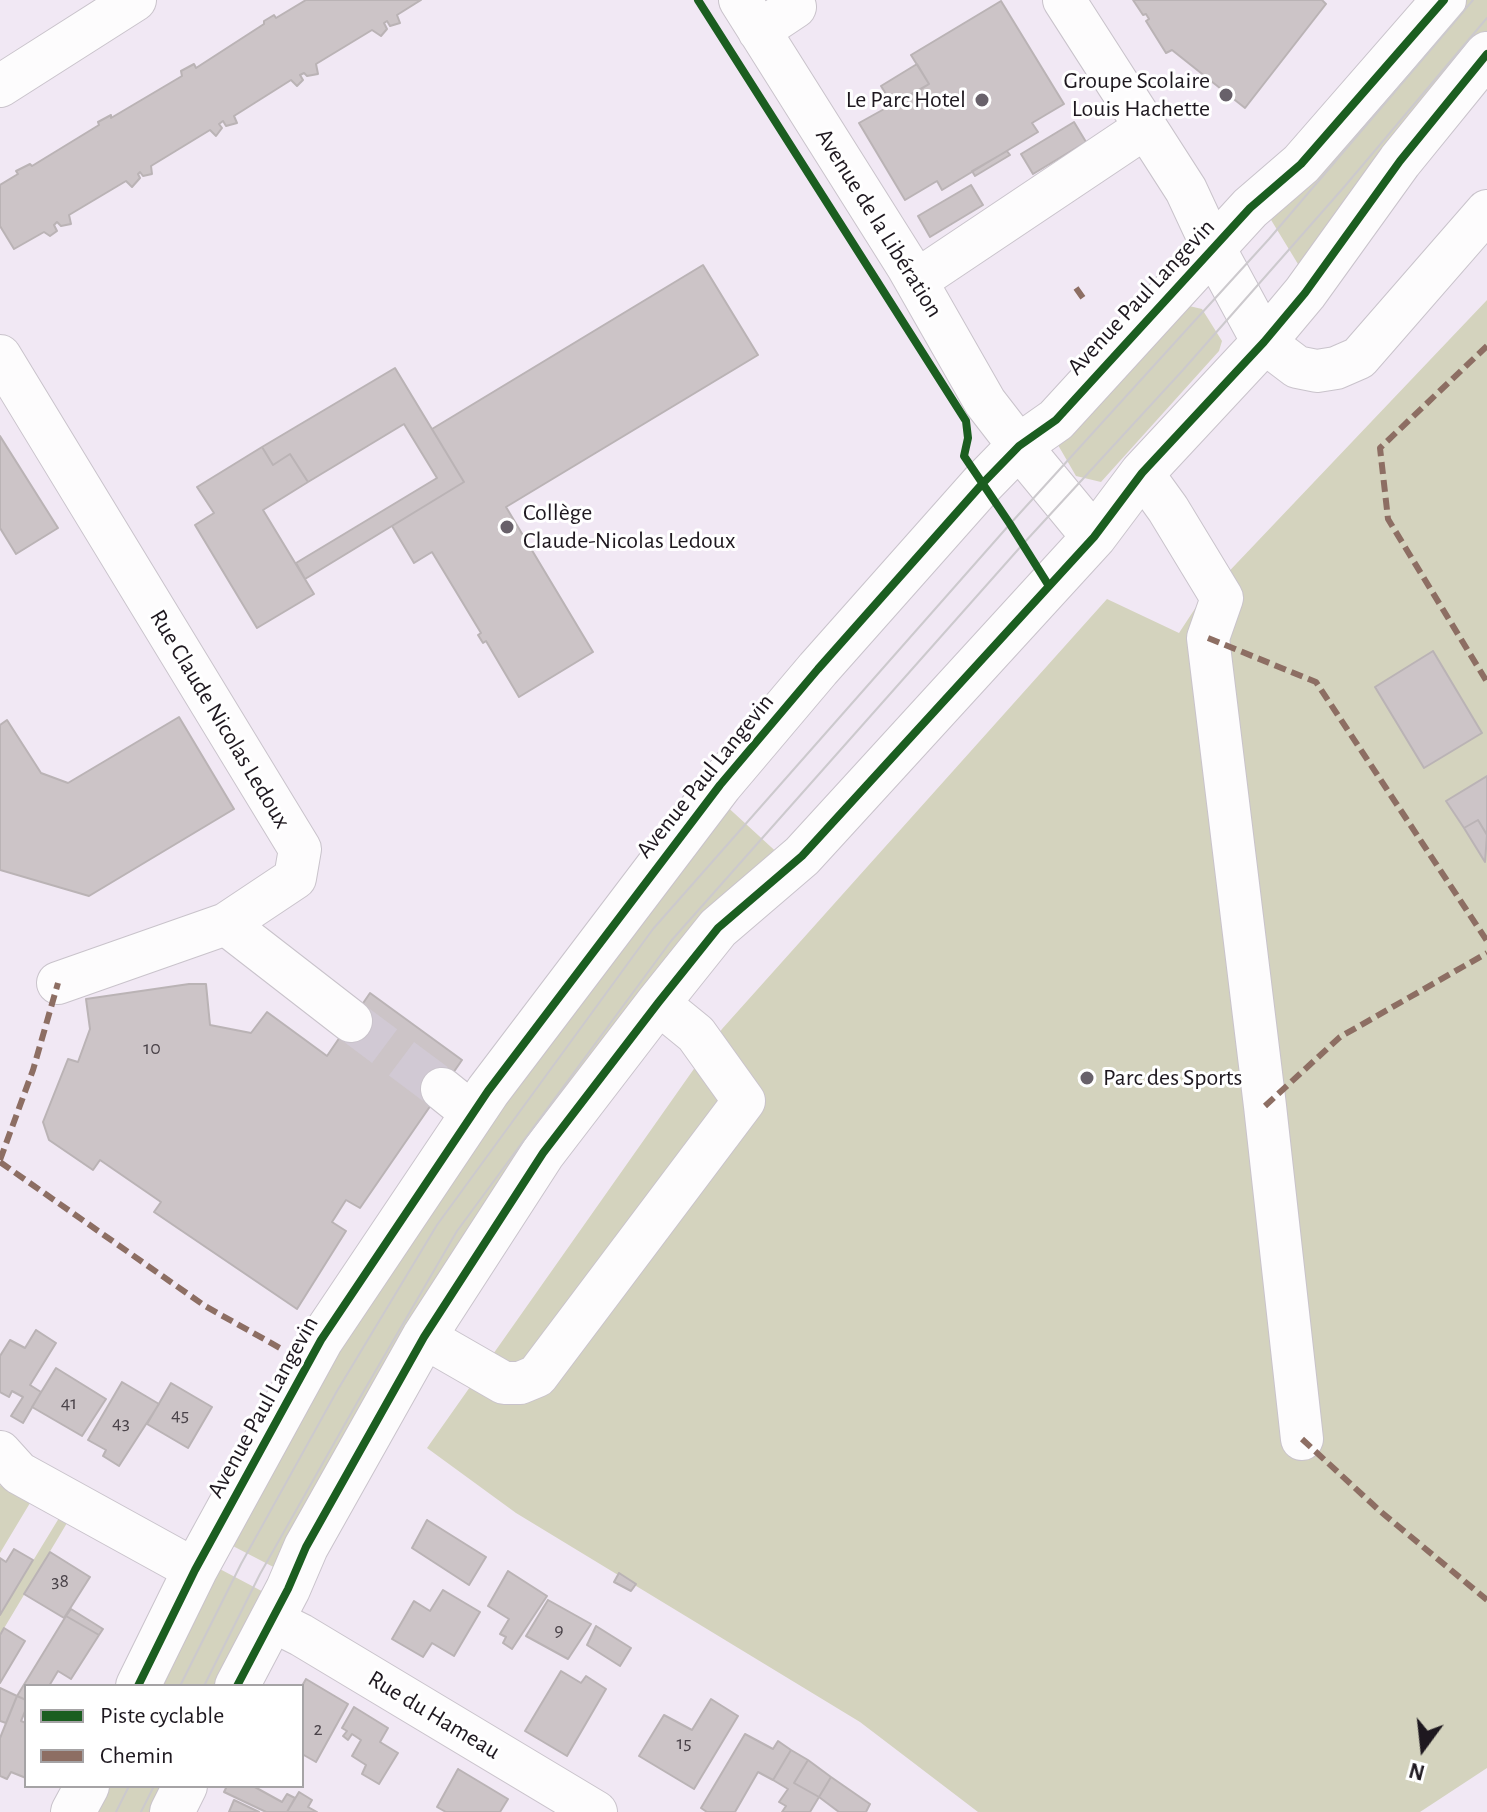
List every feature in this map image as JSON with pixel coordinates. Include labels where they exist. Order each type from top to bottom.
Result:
[{"type":"main road","name":"Avenue Paul Langevin","points":[[139,1684],[195,1570],[321,1340],[458,1101],[818,669],[1019,446],[1056,420],[1250,208],[1301,164],[1444,0]]},
{"type":"main road","points":[[238,1684],[288,1589],[306,1547],[424,1337],[543,1153],[718,928],[802,856],[1094,537],[1142,473],[1264,342],[1305,293],[1400,161],[1487,54]]},
{"type":"main road","points":[[1213,248],[1264,342]]},
{"type":"main road","points":[[1019,446],[1094,537]]},
{"type":"main road","points":[[73,1812],[86,1788]]},
{"type":"main road","points":[[172,1812],[184,1788]]},
{"type":"street","points":[[0,86],[135,0]]},
{"type":"street","points":[[1064,0],[1186,190],[1213,248]]},
{"type":"street","points":[[750,15],[795,7]]},
{"type":"street","name":"Avenue de la Libération","points":[[750,15],[916,281],[985,402],[1019,446]]},
{"type":"street","points":[[916,281],[1146,127]]},
{"type":"street","points":[[1264,342],[1297,367],[1317,371],[1336,368],[1359,358],[1487,211]]},
{"type":"street","name":"Rue Claude Nicolas Ledoux","points":[[0,356],[300,849],[295,878],[226,924],[58,983]]},
{"type":"street","points":[[1142,473],[1168,509],[1222,598],[1208,638],[1302,1439]]},
{"type":"street","points":[[226,924],[351,1021]]},
{"type":"street","points":[[424,1337],[504,1383],[520,1383],[537,1376],[744,1101],[696,1034],[658,1003]]},
{"type":"street","points":[[0,1452],[19,1473],[195,1570]]},
{"type":"street","name":"Rue du Hameau","points":[[271,1620],[596,1812]]},
{"type":"green space","points":[[1458,0],[1487,0],[1487,35],[1301,269],[1265,210]]},
{"type":"green space","name":"Parc des Sports","points":[[1487,300],[1487,1768],[1420,1812],[978,1812],[860,1722],[516,1513],[427,1448],[722,1029],[1107,599],[1179,633],[1198,604]]},
{"type":"green space","points":[[1189,306],[1202,309],[1222,341],[1219,351],[1101,482],[1076,476],[1058,445]]},
{"type":"green space","points":[[722,802],[783,858],[735,898],[287,1574],[229,1544],[369,1294]]},
{"type":"green space","points":[[0,1485],[30,1503],[0,1553]]},
{"type":"green space","points":[[59,1518],[67,1523],[0,1635],[0,1615]]},
{"type":"green space","points":[[216,1567],[273,1597],[222,1684],[157,1684]]},
{"type":"green space","points":[[105,1788],[170,1788],[157,1812],[93,1812]]},
{"type":"building","points":[[306,0],[421,0],[397,15],[400,23],[390,26],[387,21],[384,23],[387,29],[381,36],[372,30],[316,64],[318,74],[300,75],[303,80],[297,86],[291,80],[234,116],[237,123],[226,126],[223,121],[216,136],[210,130],[151,166],[152,174],[143,176],[140,172],[140,178],[132,187],[126,181],[69,215],[71,224],[61,226],[57,222],[54,225],[57,231],[50,236],[44,232],[14,249],[0,226],[0,185],[18,174],[16,171],[30,164],[32,166],[99,125],[98,122],[111,115],[111,118],[182,76],[181,71],[194,64],[196,68],[264,24],[264,21],[274,15],[276,18]]},
{"type":"building","points":[[1133,0],[1322,0],[1326,4],[1245,108],[1172,50],[1166,53],[1146,21],[1149,19],[1146,14],[1143,15]]},
{"type":"building","name":"Le Parc Hotel","points":[[1001,1],[1064,104],[1032,123],[1038,132],[942,190],[937,181],[905,200],[859,123],[929,84],[911,55]]},
{"type":"building","points":[[917,64],[929,84],[901,102],[900,99],[892,104],[881,86]]},
{"type":"building","points":[[1074,122],[1086,142],[1033,174],[1021,154]]},
{"type":"building","points":[[1007,151],[1010,155],[975,176],[972,171]]},
{"type":"building","points":[[971,185],[983,205],[930,237],[918,216]]},
{"type":"building","points":[[703,265],[758,355],[506,507],[593,652],[519,697],[486,641],[483,643],[478,635],[481,633],[432,552],[414,563],[392,526],[464,482],[432,429]]},
{"type":"building","points":[[395,368],[464,482],[305,579],[296,563],[437,478],[404,424],[308,482],[290,454],[273,465],[262,447]]},
{"type":"building","points":[[0,436],[58,528],[16,554],[0,528]]},
{"type":"building","points":[[262,447],[273,465],[290,454],[308,482],[263,510],[314,594],[257,628],[195,525],[214,513],[197,487]]},
{"type":"building","points":[[1433,651],[1482,733],[1424,768],[1375,687]]},
{"type":"building","points":[[179,717],[234,809],[89,896],[0,870],[0,725],[7,720],[41,773],[68,783]]},
{"type":"building","points":[[1487,776],[1487,835],[1478,820],[1464,828],[1446,801]]},
{"type":"building","points":[[1478,820],[1487,835],[1485,862],[1464,828]]},
{"type":"building","points":[[206,984],[210,1025],[251,1033],[267,1012],[327,1056],[370,993],[462,1060],[360,1208],[346,1200],[332,1222],[346,1231],[297,1309],[154,1212],[161,1202],[100,1160],[93,1170],[49,1140],[43,1122],[68,1059],[78,1062],[90,1029],[86,999]]},
{"type":"building","points":[[36,1330],[56,1343],[30,1385],[41,1392],[23,1423],[11,1416],[23,1397],[12,1391],[9,1397],[0,1392],[0,1356],[10,1340],[25,1348]]},
{"type":"building","points":[[56,1368],[106,1399],[82,1436],[32,1407]]},
{"type":"building","points":[[122,1382],[159,1404],[119,1466],[103,1456],[106,1450],[88,1440]]},
{"type":"building","points":[[171,1383],[212,1407],[188,1448],[147,1424]]},
{"type":"building","points":[[427,1520],[486,1557],[469,1585],[412,1548]]},
{"type":"building","points":[[14,1549],[33,1560],[0,1615],[0,1558],[6,1562]]},
{"type":"building","points":[[50,1552],[90,1577],[64,1618],[24,1594]]},
{"type":"building","points":[[508,1571],[547,1596],[512,1649],[503,1643],[506,1637],[500,1634],[509,1619],[488,1606]]},
{"type":"building","points":[[619,1573],[636,1584],[631,1591],[614,1582]]},
{"type":"building","points":[[443,1590],[480,1612],[454,1656],[432,1643],[423,1657],[392,1639],[414,1601],[430,1611]]},
{"type":"building","points":[[548,1600],[591,1624],[568,1659],[526,1636]]},
{"type":"building","points":[[71,1609],[103,1629],[99,1635],[66,1616]]},
{"type":"building","points":[[66,1616],[99,1635],[71,1679],[58,1671],[50,1684],[24,1684]]},
{"type":"building","points":[[596,1626],[631,1648],[620,1666],[587,1645]]},
{"type":"building","points":[[4,1628],[25,1641],[0,1683],[0,1635]]},
{"type":"building","points":[[561,1671],[581,1683],[586,1676],[606,1689],[567,1756],[525,1731]]},
{"type":"building","points":[[306,1679],[348,1704],[316,1762],[304,1755],[303,1684]]},
{"type":"building","points":[[24,1685],[24,1699],[17,1696]]},
{"type":"building","points":[[0,1688],[17,1696],[6,1723],[0,1721]]},
{"type":"building","points":[[17,1696],[24,1699],[21,1721],[24,1722],[24,1777],[11,1772],[7,1779],[0,1776],[0,1738]]},
{"type":"building","points":[[711,1699],[738,1716],[694,1789],[639,1756],[664,1715],[692,1730]]},
{"type":"building","points":[[354,1707],[388,1728],[380,1742],[398,1753],[379,1784],[362,1774],[366,1765],[352,1756],[361,1740],[352,1734],[348,1740],[343,1736],[347,1731],[342,1728]]},
{"type":"building","points":[[745,1734],[773,1749],[778,1741],[791,1750],[773,1780],[758,1772],[735,1812],[707,1812],[701,1808]]},
{"type":"building","points":[[791,1750],[808,1760],[794,1783],[819,1797],[810,1812],[782,1812],[786,1806],[779,1802],[788,1789],[773,1780]]},
{"type":"building","points":[[808,1760],[831,1777],[819,1797],[794,1783]]},
{"type":"building","points":[[458,1769],[508,1799],[500,1812],[446,1812],[437,1807]]},
{"type":"building","points":[[831,1777],[870,1804],[866,1812],[839,1812],[819,1797]]},
{"type":"building","points":[[226,1788],[257,1788],[282,1802],[287,1794],[295,1798],[287,1812],[266,1812],[224,1792]]},
{"type":"building","points":[[299,1792],[312,1800],[308,1807],[317,1812],[287,1812]]},
{"type":"building","points":[[234,1800],[259,1812],[229,1812]]},
{"type":"tunnel","points":[[351,1021],[442,1089]]},
{"type":"tram line","points":[[181,1684],[241,1564],[337,1391],[437,1225],[653,929],[1010,524],[1269,239],[1473,0]]},
{"type":"tram line","points":[[205,1684],[260,1574],[457,1231],[671,941],[1023,544],[1183,370],[1487,18]]},
{"type":"tram line","points":[[116,1812],[128,1788]]},
{"type":"tram line","points":[[141,1812],[153,1788]]},
{"type":"marked path","points":[[1076,288],[1083,298]]},
{"type":"marked path","points":[[1487,346],[1380,448],[1388,519],[1487,682]]},
{"type":"marked path","points":[[1208,638],[1316,682],[1487,941]]},
{"type":"marked path","points":[[1265,1106],[1340,1037],[1487,953]]},
{"type":"marked path","points":[[0,1160],[33,1070],[58,983]]},
{"type":"marked path","points":[[0,1162],[205,1306],[280,1348]]},
{"type":"marked path","points":[[1302,1439],[1380,1511],[1487,1600]]},
{"type":"cycle path","points":[[698,0],[966,421],[968,438],[964,456],[1049,586]]},
{"type":"cycle path","points":[[139,1684],[195,1570],[321,1340],[488,1091],[720,785],[983,483],[1019,446],[1056,420],[1250,208],[1301,164],[1444,0]]},
{"type":"cycle path","points":[[238,1684],[288,1589],[306,1547],[424,1337],[543,1153],[718,928],[802,856],[1094,537],[1142,473],[1264,342],[1305,293],[1400,161],[1487,54]]},
{"type":"place","name":"Groupe Scolaire Louis Hachette","points":[[1226,95]]},
{"type":"place","name":"Le Parc Hotel","points":[[982,100]]},
{"type":"place","name":"Collège Claude-Nicolas Ledoux","points":[[507,527]]},
{"type":"place","name":"Parc des Sports","points":[[1087,1078]]}]
